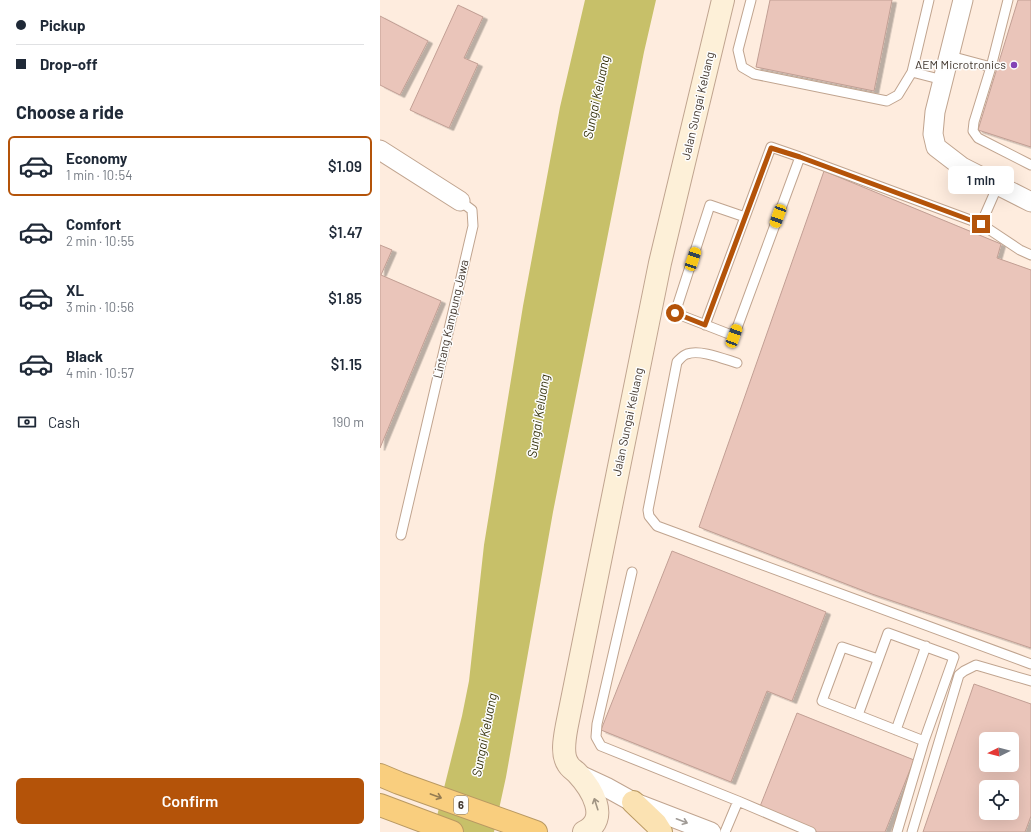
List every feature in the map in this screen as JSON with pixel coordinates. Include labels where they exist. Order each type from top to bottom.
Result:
[{"type":"highway","name":"6","points":[[390,779],[529,830]]},
{"type":"highway","name":"6","points":[[384,806],[452,832]]},
{"type":"main road","points":[[633,802],[656,824],[661,832]]},
{"type":"street","name":"Jalan Sungai Keluang","points":[[584,832],[589,830],[594,824],[598,812],[597,804],[593,795],[578,774],[568,764],[564,744],[567,725],[660,263],[723,0]]},
{"type":"street","points":[[964,0],[935,112],[933,134],[936,147],[962,167],[1031,202]]},
{"type":"street","name":"Lintang Kampung Jawa","points":[[380,150],[460,201]]},
{"type":"street","points":[[578,774],[633,802],[712,832]]},
{"type":"lane","points":[[751,0],[738,50],[742,67],[754,74],[886,101],[898,95],[912,72],[929,0]]},
{"type":"lane","points":[[1008,0],[991,67],[974,122],[973,131],[978,138],[1031,165]]},
{"type":"lane","points":[[950,56],[991,67]]},
{"type":"lane","points":[[912,72],[943,80]]},
{"type":"lane","points":[[705,325],[771,148],[800,157],[981,224],[1020,250],[1031,255]]},
{"type":"lane","points":[[745,217],[710,205],[675,313],[734,336],[800,157]]},
{"type":"lane","points":[[981,224],[998,185]]},
{"type":"lane","name":"Lintang Kampung Jawa","points":[[402,535],[472,226],[472,210],[460,201]]},
{"type":"lane","points":[[737,363],[713,355],[695,352],[686,354],[677,362],[648,510],[649,516],[657,526],[1031,664]]},
{"type":"lane","points":[[632,572],[597,724],[596,737],[601,746],[738,800],[811,832]]},
{"type":"lane","points":[[858,715],[888,633],[954,657],[924,741],[897,832]]},
{"type":"lane","points":[[896,730],[926,646]]},
{"type":"lane","points":[[878,659],[842,647],[822,701],[924,741]]},
{"type":"lane","points":[[912,832],[959,675],[976,665],[1031,681]]},
{"type":"lane","points":[[725,832],[738,800]]},
{"type":"water","name":"Sungai Keluang","points":[[585,0],[656,0],[644,52],[553,512],[506,777],[494,832],[433,832],[462,716],[469,681],[484,545],[523,306],[560,107]]},
{"type":"building","points":[[770,0],[892,0],[874,91],[756,67]]},
{"type":"building","name":"AEM Microtronics","points":[[1018,0],[1031,0],[1031,147],[978,130]]},
{"type":"building","points":[[458,5],[483,17],[464,58],[478,64],[449,128],[410,110]]},
{"type":"building","points":[[380,16],[428,41],[400,95],[380,85]]},
{"type":"building","points":[[824,171],[1001,244],[997,258],[1031,270],[1031,648],[872,594],[699,527]]},
{"type":"building","points":[[380,245],[392,250],[381,275],[441,301],[380,448]]},
{"type":"building","points":[[672,551],[826,612],[792,701],[767,691],[731,782],[601,730]]},
{"type":"building","points":[[974,684],[1031,704],[1031,816],[1025,832],[923,832]]},
{"type":"building","points":[[797,713],[914,760],[885,832],[817,832],[759,809]]},
{"type":"place","name":"AEM Microtronics","points":[[1014,65]]},
{"type":"route","points":[[675,313],[705,325],[771,148],[800,157],[981,224]]}]
